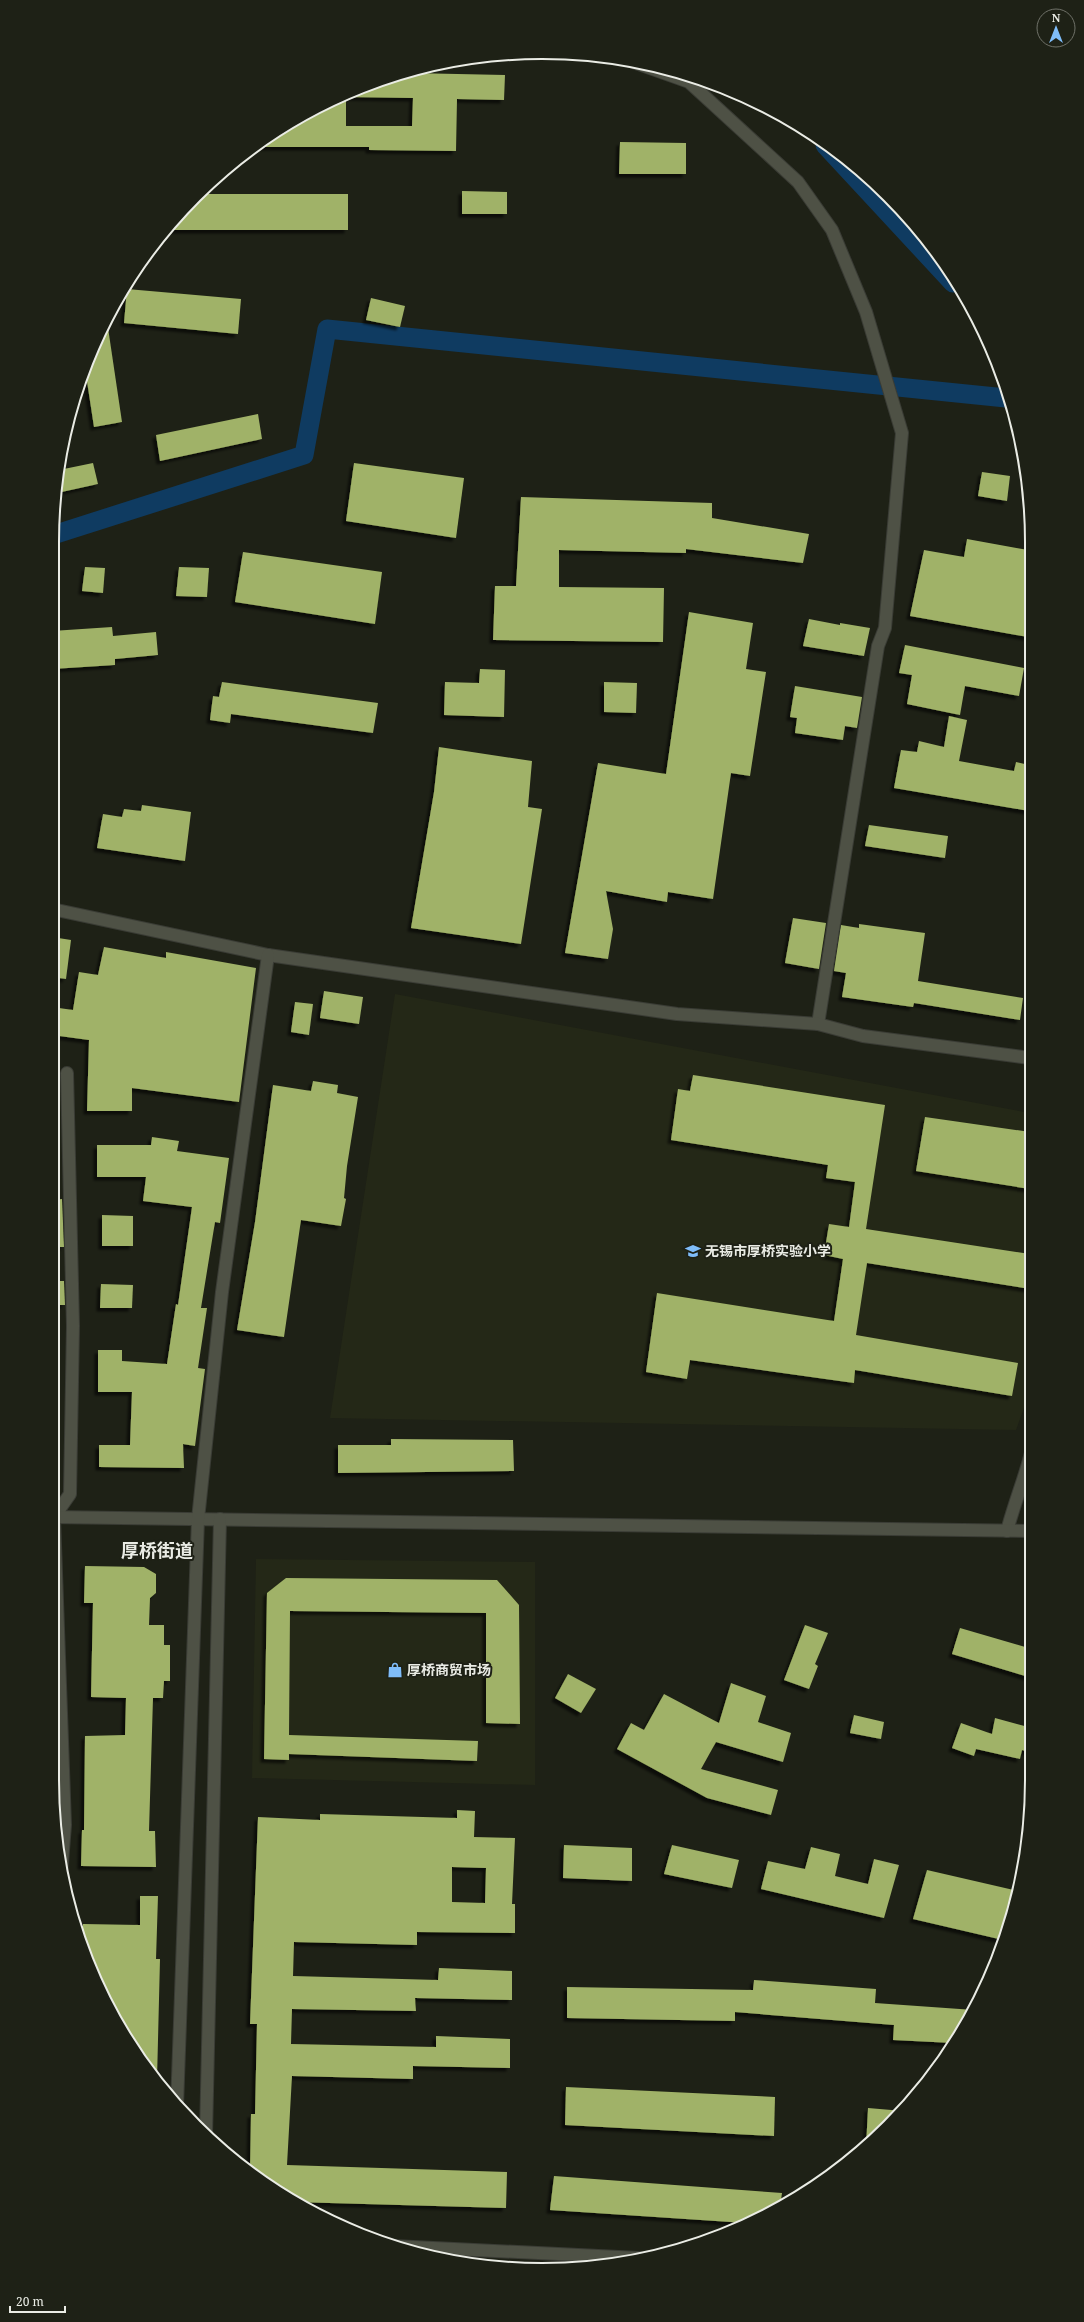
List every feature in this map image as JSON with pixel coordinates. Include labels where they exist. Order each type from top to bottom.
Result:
[{"type":"street","points":[[688,82],[798,182],[832,230],[866,312],[902,433],[885,628],[878,646],[818,1024]]},
{"type":"street","points":[[59,910],[268,955],[677,1014],[818,1024],[863,1036],[1025,1057]]},
{"type":"street","points":[[177,2096],[198,1519],[222,1292],[268,955]]},
{"type":"street","points":[[59,1509],[70,1494],[73,1326],[67,1073]]},
{"type":"street","points":[[1007,1531],[1016,1497],[1022,1487],[1025,1476]]},
{"type":"street","points":[[59,1517],[1025,1531]]},
{"type":"street","points":[[206,2127],[220,1519]]},
{"type":"street","points":[[59,1671],[65,1825],[63,1845]]},
{"type":"street","points":[[418,2247],[618,2257]]},
{"type":"shaded area","name":"无锡市厚桥实验小学","points":[[395,994],[1025,1112],[1025,1405],[1016,1430],[330,1418]]},
{"type":"shaded area","name":"厚桥商贸市场","points":[[256,1559],[535,1562],[535,1785],[252,1778]]},
{"type":"building","points":[[425,73],[505,75],[504,100],[457,99],[456,151],[369,150],[369,147],[264,147],[301,124],[346,101],[346,126],[412,126],[413,98],[354,97],[417,75]]},
{"type":"building","points":[[620,142],[686,143],[686,174],[619,174]]},
{"type":"building","points":[[462,191],[507,192],[507,214],[462,214]]},
{"type":"building","points":[[207,194],[348,194],[348,230],[174,230]]},
{"type":"building","points":[[131,289],[241,299],[238,334],[124,323],[126,296]]},
{"type":"building","points":[[371,298],[405,306],[400,327],[366,320]]},
{"type":"building","points":[[108,330],[122,422],[94,427],[87,381]]},
{"type":"building","points":[[258,414],[262,439],[160,461],[156,435]]},
{"type":"building","points":[[93,463],[98,484],[62,492],[65,469]]},
{"type":"building","points":[[354,463],[464,478],[456,538],[346,521]]},
{"type":"building","points":[[982,472],[1010,476],[1007,501],[978,496]]},
{"type":"building","points":[[521,497],[712,503],[712,518],[809,534],[803,563],[686,549],[686,553],[559,550],[559,587],[664,588],[663,642],[493,640],[495,586],[516,586]]},
{"type":"building","points":[[967,539],[1025,549],[1025,636],[910,616],[924,550],[964,557]]},
{"type":"building","points":[[243,552],[382,572],[375,624],[235,602]]},
{"type":"building","points":[[85,567],[105,568],[103,593],[82,591]]},
{"type":"building","points":[[179,567],[209,568],[207,597],[176,596]]},
{"type":"building","points":[[689,612],[753,623],[746,669],[766,672],[750,776],[731,773],[713,899],[668,892],[667,902],[606,891],[613,929],[608,959],[565,953],[598,763],[666,774]]},
{"type":"building","points":[[809,619],[840,625],[840,623],[870,628],[864,656],[803,646]]},
{"type":"building","points":[[112,627],[113,636],[156,632],[158,655],[115,659],[115,665],[59,669],[59,631]]},
{"type":"building","points":[[905,645],[1024,668],[1019,696],[965,686],[960,715],[907,704],[912,675],[899,673]]},
{"type":"building","points":[[480,669],[505,670],[504,717],[444,715],[445,682],[479,683]]},
{"type":"building","points":[[222,682],[378,703],[373,733],[231,714],[230,723],[210,720],[213,696],[219,697]]},
{"type":"building","points":[[604,682],[637,683],[636,713],[604,712]]},
{"type":"building","points":[[795,686],[862,697],[857,728],[845,726],[843,740],[795,733],[797,718],[790,717]]},
{"type":"building","points":[[949,716],[967,720],[959,761],[1014,771],[1016,762],[1025,764],[1025,810],[894,788],[901,750],[917,752],[919,741],[944,747]]},
{"type":"building","points":[[439,747],[532,761],[528,807],[542,809],[521,944],[411,928],[434,792]]},
{"type":"building","points":[[142,805],[191,812],[185,861],[97,848],[103,814],[122,817],[124,809],[141,811]]},
{"type":"building","points":[[869,825],[948,836],[945,858],[865,846]]},
{"type":"building","points":[[793,918],[826,923],[819,969],[785,963]]},
{"type":"building","points":[[859,924],[925,933],[918,981],[1023,998],[1020,1020],[914,1003],[913,1007],[842,997],[846,973],[834,971],[841,925],[859,928]]},
{"type":"building","points":[[59,938],[71,940],[66,979],[59,978]]},
{"type":"building","points":[[104,947],[166,958],[166,952],[256,968],[239,1102],[132,1088],[132,1111],[87,1111],[89,1040],[59,1036],[59,1008],[73,1010],[79,972],[98,975]]},
{"type":"building","points":[[324,991],[363,997],[359,1024],[320,1018]]},
{"type":"building","points":[[295,1002],[313,1004],[309,1035],[291,1032]]},
{"type":"building","points":[[693,1075],[885,1105],[866,1229],[1025,1253],[1025,1288],[867,1263],[856,1335],[1018,1363],[1012,1396],[855,1370],[854,1383],[690,1360],[687,1379],[646,1372],[657,1293],[834,1321],[843,1259],[824,1255],[829,1224],[849,1227],[855,1182],[826,1178],[828,1165],[671,1140],[678,1089],[690,1091]]},
{"type":"building","points":[[313,1081],[338,1085],[337,1093],[358,1097],[347,1166],[344,1198],[346,1199],[341,1226],[301,1220],[284,1337],[237,1330],[255,1222],[273,1085],[311,1091]]},
{"type":"building","points":[[925,1117],[1025,1131],[1025,1188],[916,1171]]},
{"type":"building","points":[[152,1137],[179,1141],[177,1151],[229,1158],[220,1223],[215,1222],[201,1308],[207,1308],[198,1368],[205,1369],[195,1446],[183,1444],[184,1468],[99,1467],[99,1445],[130,1445],[132,1392],[98,1392],[98,1350],[122,1350],[122,1361],[167,1364],[176,1304],[178,1305],[192,1207],[143,1201],[146,1177],[97,1177],[97,1145],[151,1145]]},
{"type":"building","points":[[59,1199],[62,1199],[64,1247],[59,1247]]},
{"type":"building","points":[[102,1215],[133,1216],[133,1246],[102,1246]]},
{"type":"building","points":[[59,1281],[64,1281],[65,1305],[59,1305]]},
{"type":"building","points":[[101,1284],[133,1285],[132,1308],[100,1308]]},
{"type":"building","points":[[391,1439],[513,1440],[514,1471],[338,1473],[338,1445],[391,1445]]},
{"type":"building","points":[[85,1566],[144,1567],[156,1574],[156,1593],[150,1598],[149,1625],[164,1625],[164,1645],[170,1645],[170,1681],[164,1681],[163,1698],[153,1698],[149,1831],[155,1831],[156,1867],[81,1866],[82,1830],[84,1830],[85,1736],[125,1735],[126,1698],[91,1697],[93,1603],[84,1603]]},
{"type":"building","points":[[286,1578],[497,1580],[519,1605],[520,1724],[486,1723],[486,1613],[290,1611],[289,1735],[478,1741],[477,1761],[289,1754],[289,1760],[264,1759],[267,1593]]},
{"type":"building","points":[[805,1625],[828,1633],[815,1664],[818,1666],[809,1689],[784,1680]]},
{"type":"building","points":[[960,1628],[1025,1647],[1025,1676],[952,1654]]},
{"type":"building","points":[[568,1674],[596,1689],[581,1713],[555,1698]]},
{"type":"building","points":[[731,1683],[766,1696],[758,1722],[791,1733],[783,1762],[716,1742],[701,1769],[778,1790],[771,1815],[707,1798],[617,1749],[631,1723],[644,1730],[664,1694],[719,1723]]},
{"type":"building","points":[[854,1715],[884,1722],[881,1739],[850,1733]]},
{"type":"building","points":[[995,1718],[1025,1726],[1025,1751],[1022,1750],[1020,1759],[976,1749],[974,1756],[952,1748],[961,1723],[992,1734]]},
{"type":"building","points":[[457,1810],[475,1811],[474,1837],[515,1838],[512,1904],[515,1904],[515,1933],[417,1932],[417,1945],[294,1942],[293,1976],[438,1980],[439,1968],[512,1971],[512,2000],[415,1998],[416,2011],[292,2009],[291,2044],[436,2047],[436,2036],[510,2039],[510,2068],[413,2066],[413,2079],[292,2076],[287,2165],[507,2172],[506,2208],[308,2202],[274,2182],[250,2165],[251,2114],[255,2114],[257,2024],[250,2024],[258,1817],[320,1820],[320,1814],[457,1818]],"holes":[[[452,1867],[486,1868],[485,1903],[452,1902]]]},
{"type":"building","points":[[564,1845],[632,1848],[632,1881],[563,1878]]},
{"type":"building","points":[[672,1845],[739,1860],[732,1888],[664,1874]]},
{"type":"building","points":[[811,1847],[840,1854],[835,1876],[868,1884],[874,1859],[899,1865],[884,1918],[761,1889],[768,1861],[805,1869]]},
{"type":"building","points":[[927,1870],[1012,1890],[998,1939],[913,1919]]},
{"type":"building","points":[[140,1896],[158,1896],[156,1959],[160,1959],[157,2072],[140,2048],[109,1994],[96,1965],[83,1928],[83,1924],[140,1925]]},
{"type":"building","points":[[754,1980],[876,1989],[875,2003],[967,2009],[947,2043],[893,2040],[894,2025],[735,2012],[735,2021],[567,2018],[567,1987],[753,1990]]},
{"type":"building","points":[[566,2087],[775,2097],[774,2136],[565,2125]]},
{"type":"building","points":[[868,2108],[894,2110],[884,2122],[867,2137]]},
{"type":"building","points":[[554,2176],[782,2193],[781,2200],[735,2222],[550,2210]]},
{"type":"waterway","points":[[845,166],[942,271]]},
{"type":"waterway","points":[[59,533],[304,455],[327,329],[1003,398]]},
{"type":"place","name":"无锡市厚桥实验小学","points":[[693,1251]]},
{"type":"place","name":"厚桥商贸市场","points":[[395,1670]]},
{"type":"district","name":"厚桥街道","points":[[157,1551]]}]
